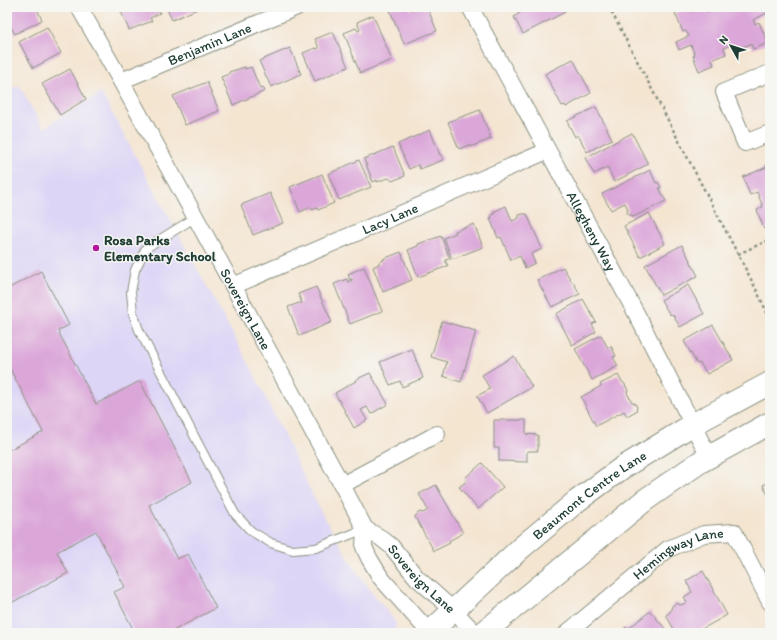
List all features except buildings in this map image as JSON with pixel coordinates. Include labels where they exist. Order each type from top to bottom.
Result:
[{"type":"street","name":"Sovereign Lane","points":[[79,7],[122,81],[342,485],[364,529],[364,547],[373,565],[381,578],[430,633]]},
{"type":"street","name":"Benjamin Lane","points":[[122,81],[297,7]]},
{"type":"street","name":"Allegheny Way","points":[[470,7],[636,313],[709,457]]},
{"type":"street","points":[[770,73],[724,92],[745,144],[770,133]]},
{"type":"street","name":"Lacy Lane","points":[[233,286],[547,151]]},
{"type":"street","name":"Beaumont Centre Lane","points":[[430,633],[453,610],[577,500],[622,468],[692,425],[770,383]]},
{"type":"street","points":[[483,633],[645,500],[709,457],[770,424]]},
{"type":"street","points":[[342,485],[437,434]]},
{"type":"street","name":"Sovereign Lane","points":[[364,529],[381,538],[391,546],[417,578],[453,610],[475,633]]},
{"type":"street","name":"Hemingway Lane","points":[[567,633],[668,549],[704,534],[734,532],[770,602]]},
{"type":"lane","points":[[196,217],[146,248],[135,270],[131,292],[133,313],[139,330],[235,514],[251,531],[271,543],[293,550],[316,548],[364,529]]},
{"type":"path","points":[[609,7],[738,254],[770,319]]},
{"type":"path","points":[[738,254],[766,241]]},
{"type":"shaded area","name":"Rosa Parks Elementary School","points":[[19,85],[43,128],[101,93],[251,367],[321,512],[358,574],[396,623],[395,633],[7,633],[7,92]]},
{"type":"place","name":"Rosa Parks Elementary School","points":[[96,248]]}]
